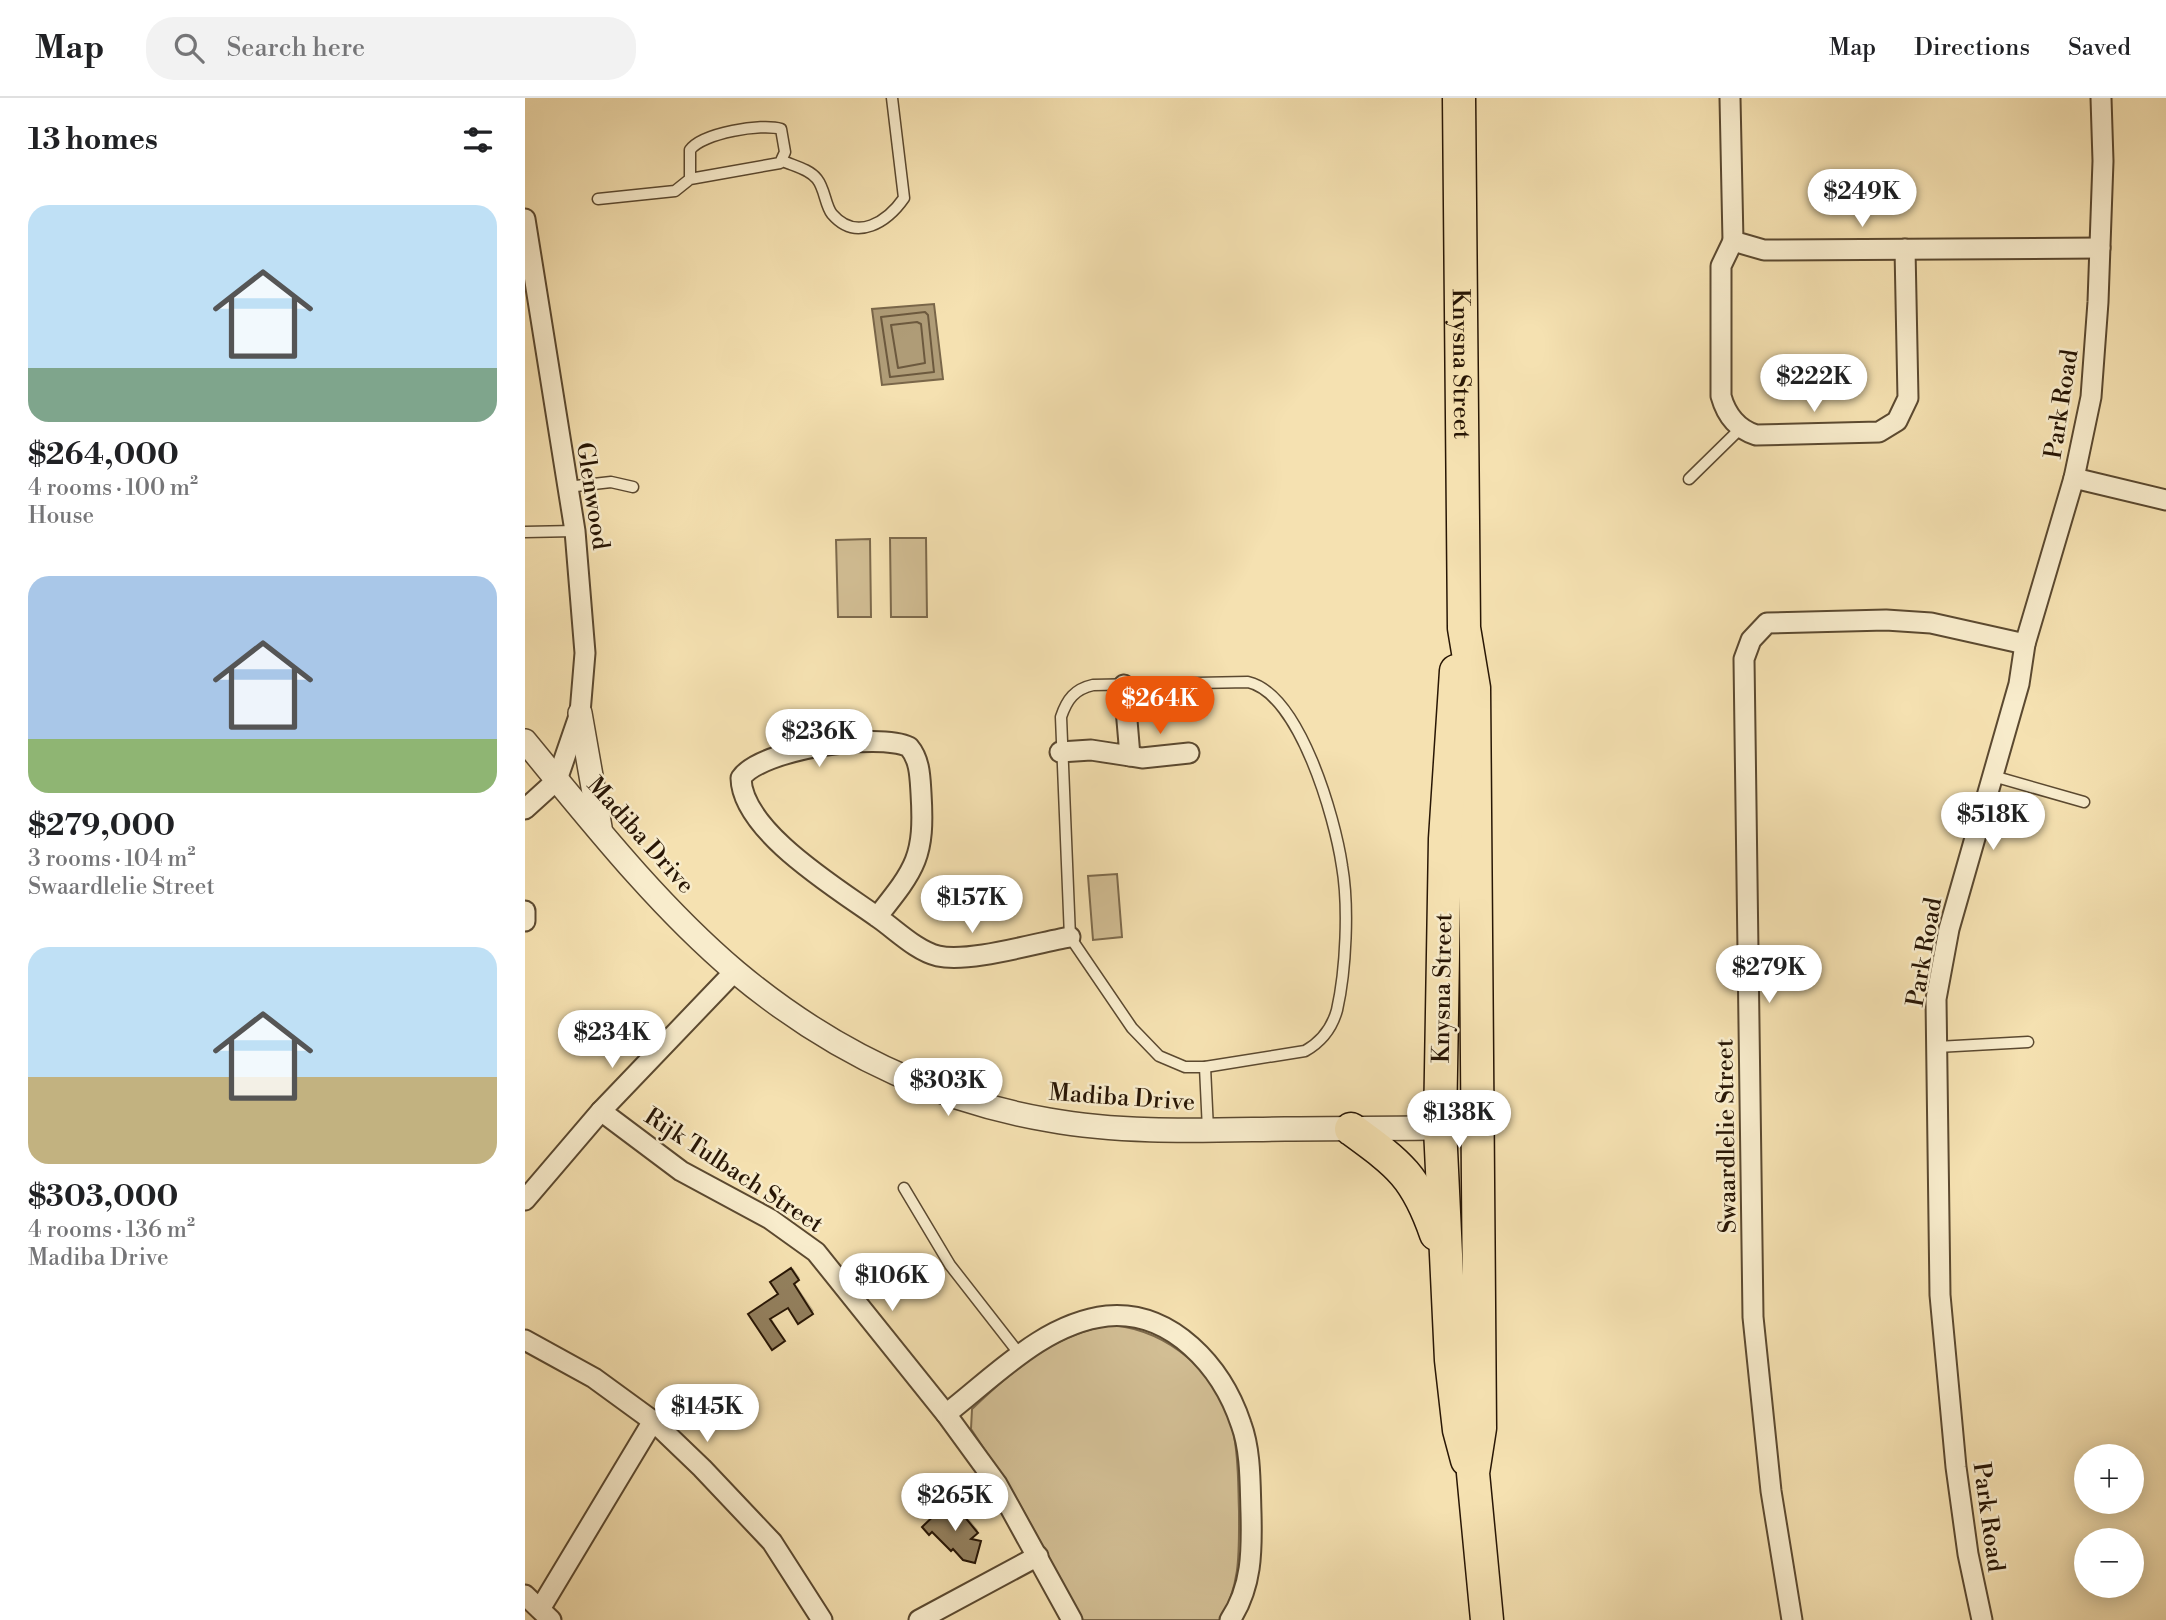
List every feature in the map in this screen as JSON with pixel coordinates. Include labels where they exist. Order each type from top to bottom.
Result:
[{"type":"highway","name":"Knysna Street","points":[[1459,98],[1464,628],[1473,688],[1480,1428],[1473,1473]]},
{"type":"highway","name":"Knysna Street","points":[[1464,628],[1453,686],[1445,839],[1440,1128],[1445,1258],[1459,1430],[1473,1473],[1487,1620]]},
{"type":"highway","points":[[1351,1129],[1405,1170],[1416,1185],[1445,1258]]},
{"type":"street","points":[[1730,98],[1733,241],[1721,266],[1721,396],[1728,414],[1741,428],[1765,435],[1879,432],[1897,421],[1907,398],[1905,249]]},
{"type":"street","name":"Park Road","points":[[1982,1620],[1968,1554],[1958,1479],[1940,1295],[1936,999],[1949,929],[2019,684],[2025,643],[2074,478],[2091,397],[2100,248],[2101,98]]},
{"type":"street","name":"Glenwood","points":[[525,219],[575,531],[585,624],[585,680],[580,713],[557,780]]},
{"type":"street","points":[[1733,241],[1764,250],[2100,248]]},
{"type":"street","points":[[2074,478],[2166,500]]},
{"type":"street","name":"Swaardlelie Street","points":[[1792,1620],[1770,1491],[1753,1317],[1744,659],[1751,640],[1767,623],[1801,620],[1931,623],[2025,643]]},
{"type":"street","points":[[1124,685],[1129,756]]},
{"type":"street","points":[[580,713],[601,831]]},
{"type":"street","points":[[877,917],[910,876],[924,835],[918,762],[909,747],[885,740],[818,748],[755,764],[746,771],[741,778],[746,803],[787,851],[827,884],[929,953],[957,959],[1069,937]]},
{"type":"street","name":"Madiba Drive","points":[[525,741],[658,897],[735,971],[781,1007],[847,1051],[910,1081],[948,1095],[1050,1120],[1208,1130],[1477,1128]]},
{"type":"street","points":[[1060,752],[1091,750],[1142,758],[1189,752]]},
{"type":"street","points":[[525,809],[557,780]]},
{"type":"street","points":[[525,911],[525,921]]},
{"type":"street","points":[[525,1200],[601,1111],[735,971]]},
{"type":"street","name":"Rijk Tulbach Street","points":[[601,1111],[681,1171],[770,1219],[816,1252],[946,1414],[997,1484],[1072,1620]]},
{"type":"street","points":[[946,1414],[1048,1335],[1074,1323],[1108,1316],[1131,1317],[1159,1324],[1208,1361],[1226,1389],[1242,1424],[1251,1487],[1252,1557],[1246,1587],[1230,1620]]},
{"type":"street","points":[[525,1340],[594,1378],[653,1421],[772,1542],[822,1620]]},
{"type":"street","points":[[525,1595],[545,1614],[653,1421]]},
{"type":"street","points":[[919,1620],[1038,1556]]},
{"type":"lane","points":[[598,199],[675,191],[690,179],[783,161],[815,177],[832,214],[852,227],[871,228],[892,215],[904,198],[892,98]]},
{"type":"lane","points":[[690,179],[691,150],[699,141],[716,135],[778,127],[785,141],[783,161]]},
{"type":"lane","points":[[1689,480],[1741,428]]},
{"type":"lane","points":[[566,486],[611,482],[633,487]]},
{"type":"lane","points":[[525,532],[575,531]]},
{"type":"lane","points":[[1248,682],[1267,690],[1285,711],[1320,783],[1343,868],[1345,918],[1336,1012],[1319,1043],[1305,1051],[1205,1067],[1185,1067],[1159,1056],[1132,1028],[1069,937],[1060,752],[1061,717],[1070,697],[1080,688],[1124,685],[1248,682]]},
{"type":"lane","points":[[1993,776],[2084,802]]},
{"type":"lane","points":[[1937,1046],[2028,1042]]},
{"type":"lane","points":[[1205,1067],[1208,1130]]},
{"type":"lane","points":[[904,1188],[950,1265],[1021,1356]]},
{"type":"shaded area","points":[[890,538],[926,538],[927,617],[891,617]]},
{"type":"shaded area","points":[[870,539],[871,617],[838,617],[836,540]]},
{"type":"shaded area","points":[[1117,874],[1122,937],[1093,940],[1088,876]]},
{"type":"shaded area","points":[[1112,1325],[1153,1336],[1189,1358],[1217,1391],[1226,1410],[1236,1451],[1239,1540],[1232,1594],[1220,1620],[1083,1620],[1017,1499],[971,1429],[972,1409],[1019,1367],[1072,1336]]},
{"type":"water","points":[[934,304],[943,379],[882,385],[872,309]]},
{"type":"building","points":[[791,1268],[799,1280],[794,1284],[813,1314],[798,1324],[788,1308],[770,1319],[785,1341],[772,1350],[748,1314],[778,1294],[770,1282]]},
{"type":"building","points":[[954,1504],[978,1533],[971,1539],[981,1541],[975,1563],[963,1560],[932,1532],[929,1535],[922,1527],[941,1509],[945,1513]]}]
